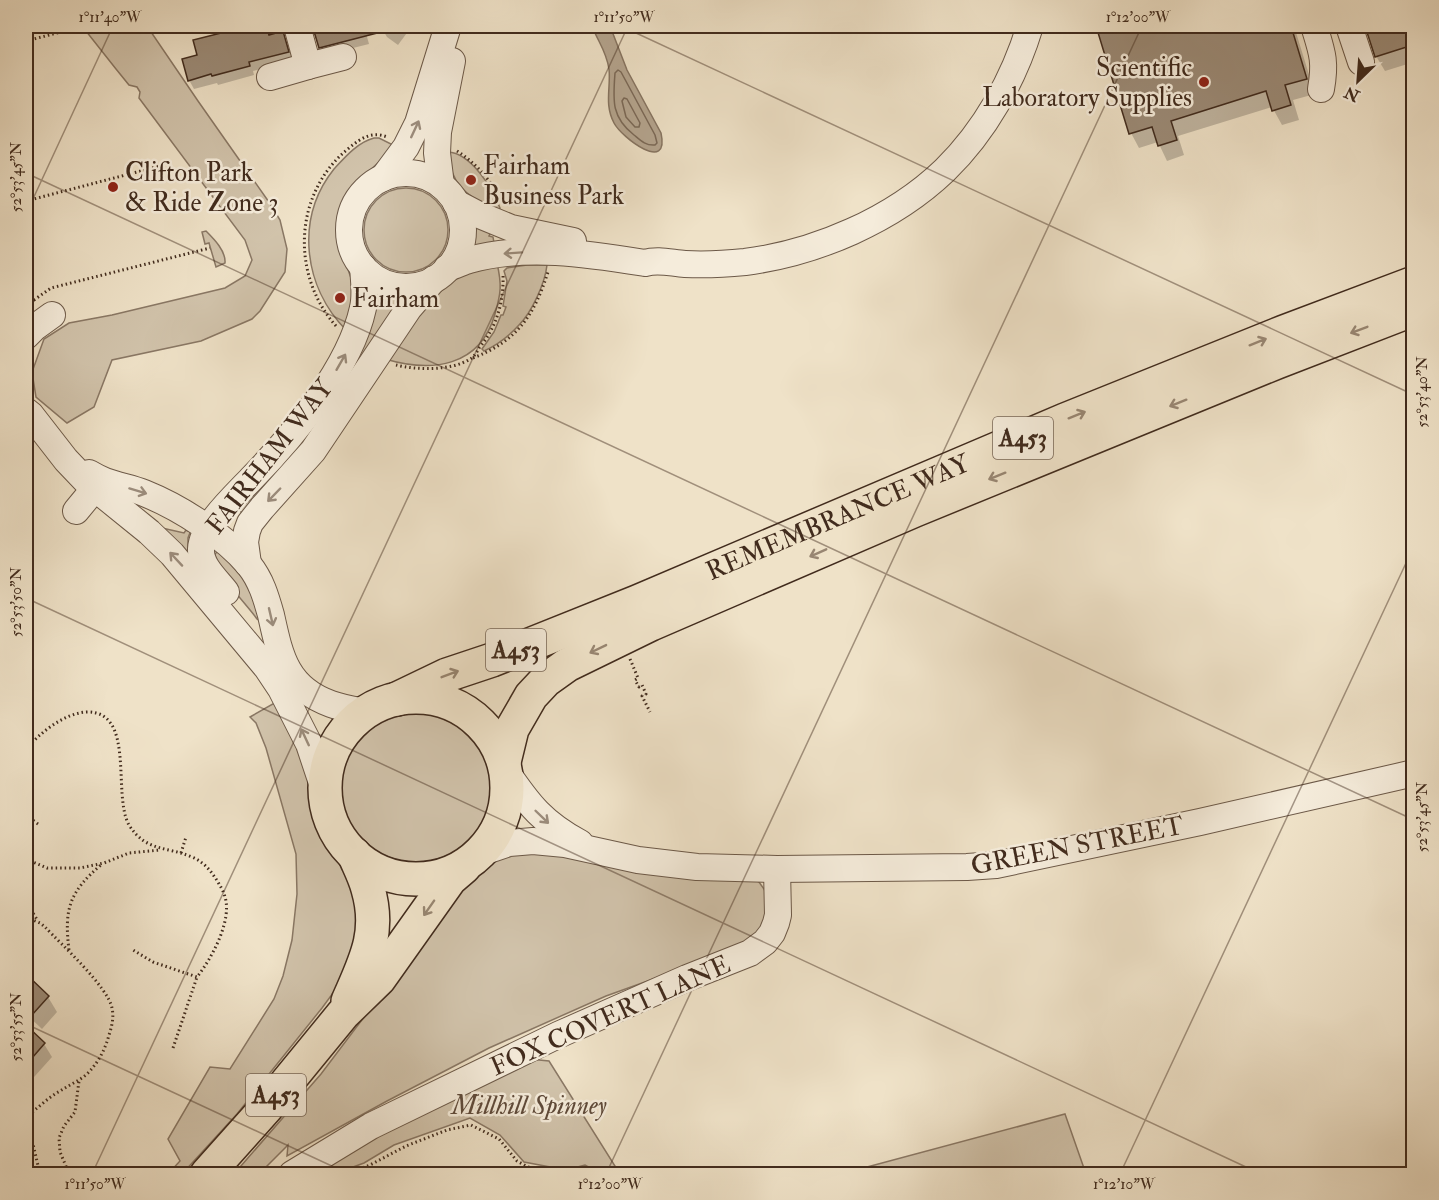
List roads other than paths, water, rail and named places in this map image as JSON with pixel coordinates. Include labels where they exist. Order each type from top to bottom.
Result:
[{"type":"highway","name":"REMEMBRANCE WAY","points":[[397,699],[447,675],[492,660],[637,602],[1076,415],[1413,283]]},
{"type":"highway","name":"REMEMBRANCE WAY","points":[[505,766],[512,729],[531,696],[546,680],[567,665],[651,624],[915,510],[1413,309]]},
{"type":"highway","points":[[424,698],[450,704],[466,713],[474,718],[492,738],[505,766],[508,789],[506,807],[492,840],[474,859],[445,875],[421,879],[397,877],[374,869],[354,854],[342,841],[333,826],[328,809],[327,769],[335,747],[349,728],[366,712],[397,699],[424,698]]},
{"type":"highway","name":"A453","points":[[343,1014],[365,962],[373,934],[373,911],[368,888],[354,854]]},
{"type":"highway","name":"A453","points":[[207,1174],[266,1108],[343,1014],[380,979],[450,879],[474,859]]},
{"type":"street","points":[[297,26],[308,66]]},
{"type":"street","points":[[383,178],[406,147],[418,123],[447,26]]},
{"type":"street","points":[[441,274],[456,257],[463,230],[461,216],[448,194],[437,149],[438,132],[458,26]]},
{"type":"street","points":[[654,261],[646,254],[525,231],[498,223],[448,194],[430,179],[406,173],[383,178],[365,190],[359,198],[349,228],[352,249],[363,267],[391,285],[402,286],[414,286],[469,260],[499,254],[556,252],[645,263],[654,261],[694,264],[728,263],[802,250],[848,233],[891,210],[943,171],[979,129],[1010,78],[1030,26]]},
{"type":"street","points":[[1314,26],[1323,55],[1324,71],[1342,77],[1349,26]]},
{"type":"street","points":[[270,77],[343,57]]},
{"type":"street","name":"FAIRHAM WAY","points":[[267,668],[260,644],[249,622],[203,561],[202,542],[208,529],[225,506],[294,433],[333,376],[358,327],[364,306],[363,267]]},
{"type":"street","name":"FAIRHAM WAY","points":[[248,564],[245,542],[250,523],[313,451],[402,317],[441,274]]},
{"type":"street","points":[[26,322],[53,315],[26,336]]},
{"type":"street","points":[[27,410],[66,460],[95,489],[149,532],[172,554],[267,668],[281,689],[305,736],[326,792]]},
{"type":"street","points":[[66,460],[105,481],[156,498],[190,516],[233,549],[248,564],[262,586],[282,658],[296,682],[306,691],[326,702],[366,712]]},
{"type":"street","points":[[76,511],[95,489]]},
{"type":"street","name":"GREEN STREET","points":[[505,766],[525,800],[546,822],[593,851]]},
{"type":"street","name":"GREEN STREET","points":[[474,859],[509,843],[533,841],[565,844],[638,860],[697,867],[777,869],[996,865],[1200,822],[1413,773]]},
{"type":"street","name":"FOX COVERT LANE","points":[[292,1174],[371,1126],[547,1040],[687,978],[750,953],[765,942],[776,923],[778,915],[777,869]]},
{"type":"water","points":[[592,26],[610,26],[627,70],[661,133],[662,145],[659,151],[652,152],[635,144],[614,123],[609,109],[608,62]]},
{"type":"place","name":"Scientific Laboratory Supplies","points":[[1204,82]]},
{"type":"place","name":"Fairham Business Park","points":[[471,180]]},
{"type":"place","name":"Clifton Park & Ride Zone 3","points":[[113,187]]},
{"type":"place","name":"Fairham","points":[[340,298]]},
{"type":"park label","name":"Millhill Spinney","points":[[529,1105]]}]
